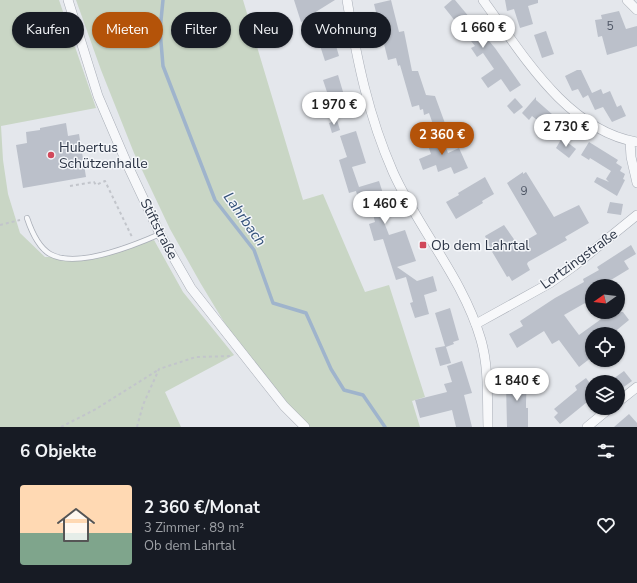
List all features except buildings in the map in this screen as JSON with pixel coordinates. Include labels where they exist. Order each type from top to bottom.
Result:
[{"type":"street","name":"Stiftstraße","points":[[68,0],[98,96],[128,166],[160,234],[191,288],[284,406],[305,427]]},
{"type":"street","points":[[347,0],[359,72],[382,146],[401,189],[430,240],[462,291],[476,324],[481,342],[487,380],[488,427]]},
{"type":"street","points":[[483,0],[551,91],[590,122],[608,133],[634,142],[631,157],[637,183]]},
{"type":"street","points":[[628,0],[637,10]]},
{"type":"street","name":"Lortzingstraße","points":[[476,324],[550,283],[574,266],[637,215]]},
{"type":"street","points":[[625,396],[637,387]]},
{"type":"street","points":[[587,427],[602,415]]},
{"type":"lane","points":[[27,218],[32,234],[50,254],[69,259],[99,256],[135,245],[160,234]]},
{"type":"path","points":[[70,186],[94,182],[96,185],[105,181],[135,245]]},
{"type":"path","points":[[0,225],[27,218]]},
{"type":"path","points":[[61,427],[96,409],[159,369],[196,357],[244,355]]},
{"type":"path","points":[[137,427],[142,405],[159,369]]},
{"type":"green space","points":[[0,0],[59,0],[63,12],[12,12],[12,48],[75,48],[96,108],[1,126],[3,160],[8,194],[20,233],[45,257],[99,256],[154,240],[183,292],[234,355],[165,392],[181,427],[0,427]]},
{"type":"green space","points":[[76,0],[243,0],[247,12],[239,12],[239,48],[257,48],[303,200],[323,194],[365,292],[389,285],[425,397],[412,401],[420,427],[305,427],[244,355],[170,229],[134,153],[93,48],[163,48],[163,12],[92,12],[92,45],[84,22],[84,12],[80,12]]},
{"type":"waterway","name":"Lahrbach","points":[[163,0],[160,30],[163,66],[215,200],[254,250],[273,303],[306,313],[331,369],[344,390],[363,395],[385,427]]},
{"type":"place","name":"Hubertus Schützenhalle","points":[[51,155]]},
{"type":"place","name":"Ob dem Lahrtal","points":[[423,245]]}]
